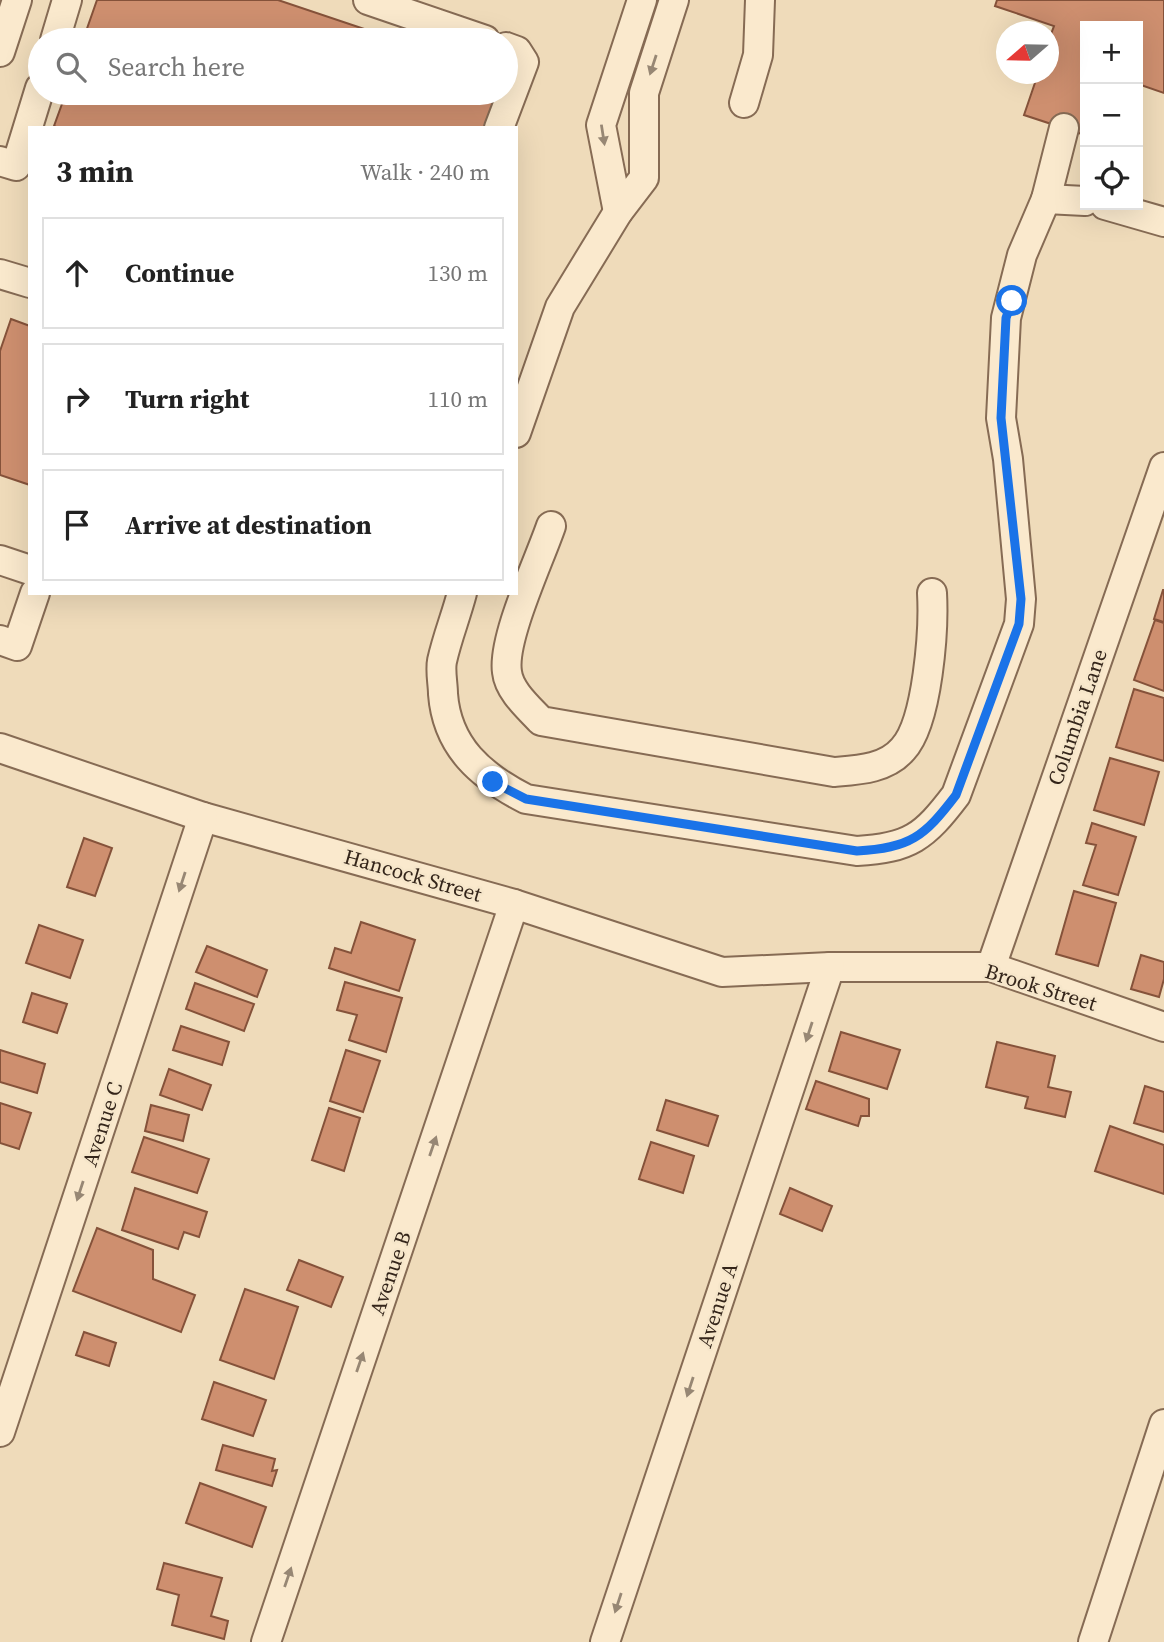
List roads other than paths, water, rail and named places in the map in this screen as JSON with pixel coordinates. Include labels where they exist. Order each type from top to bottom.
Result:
[{"type":"street","points":[[0,50],[17,0]]},
{"type":"street","points":[[59,28],[67,0]]},
{"type":"street","points":[[368,0],[450,28]]},
{"type":"street","points":[[618,212],[601,125],[642,0]]},
{"type":"street","points":[[518,427],[560,307],[618,212],[644,178],[644,93],[674,0]]},
{"type":"street","points":[[744,103],[753,77],[760,28],[760,0]]},
{"type":"street","points":[[518,53],[524,62],[518,78]]},
{"type":"street","points":[[15,166],[35,105]]},
{"type":"street","points":[[500,126],[508,105]]},
{"type":"street","points":[[461,595],[441,664],[444,713],[453,738],[468,759],[493,782],[526,799],[857,851],[900,846],[915,839],[939,818],[956,795],[1019,624],[1021,599],[1001,418],[1006,318],[1022,255],[1046,199],[1064,128]]},
{"type":"street","points":[[1046,199],[1080,201]]},
{"type":"street","points":[[1122,210],[1164,222]]},
{"type":"street","points":[[0,274],[28,282]]},
{"type":"street","name":"Columbia Lane","points":[[991,967],[1164,467]]},
{"type":"street","points":[[551,526],[509,643],[507,674],[517,694],[541,722],[834,772],[874,768],[903,750],[918,724],[934,626],[932,593]]},
{"type":"street","points":[[0,559],[28,569]]},
{"type":"street","points":[[0,640],[17,646],[34,595]]},
{"type":"street","name":"Hancock Street","points":[[0,748],[203,817],[514,904],[722,972],[830,967]]},
{"type":"street","name":"Avenue C","points":[[0,1432],[203,817]]},
{"type":"street","name":"Avenue B","points":[[266,1642],[514,904]]},
{"type":"street","name":"Brook Street","points":[[830,967],[991,967],[1164,1027]]},
{"type":"street","name":"Avenue A","points":[[605,1642],[830,967]]},
{"type":"street","points":[[1093,1642],[1164,1423]]}]
